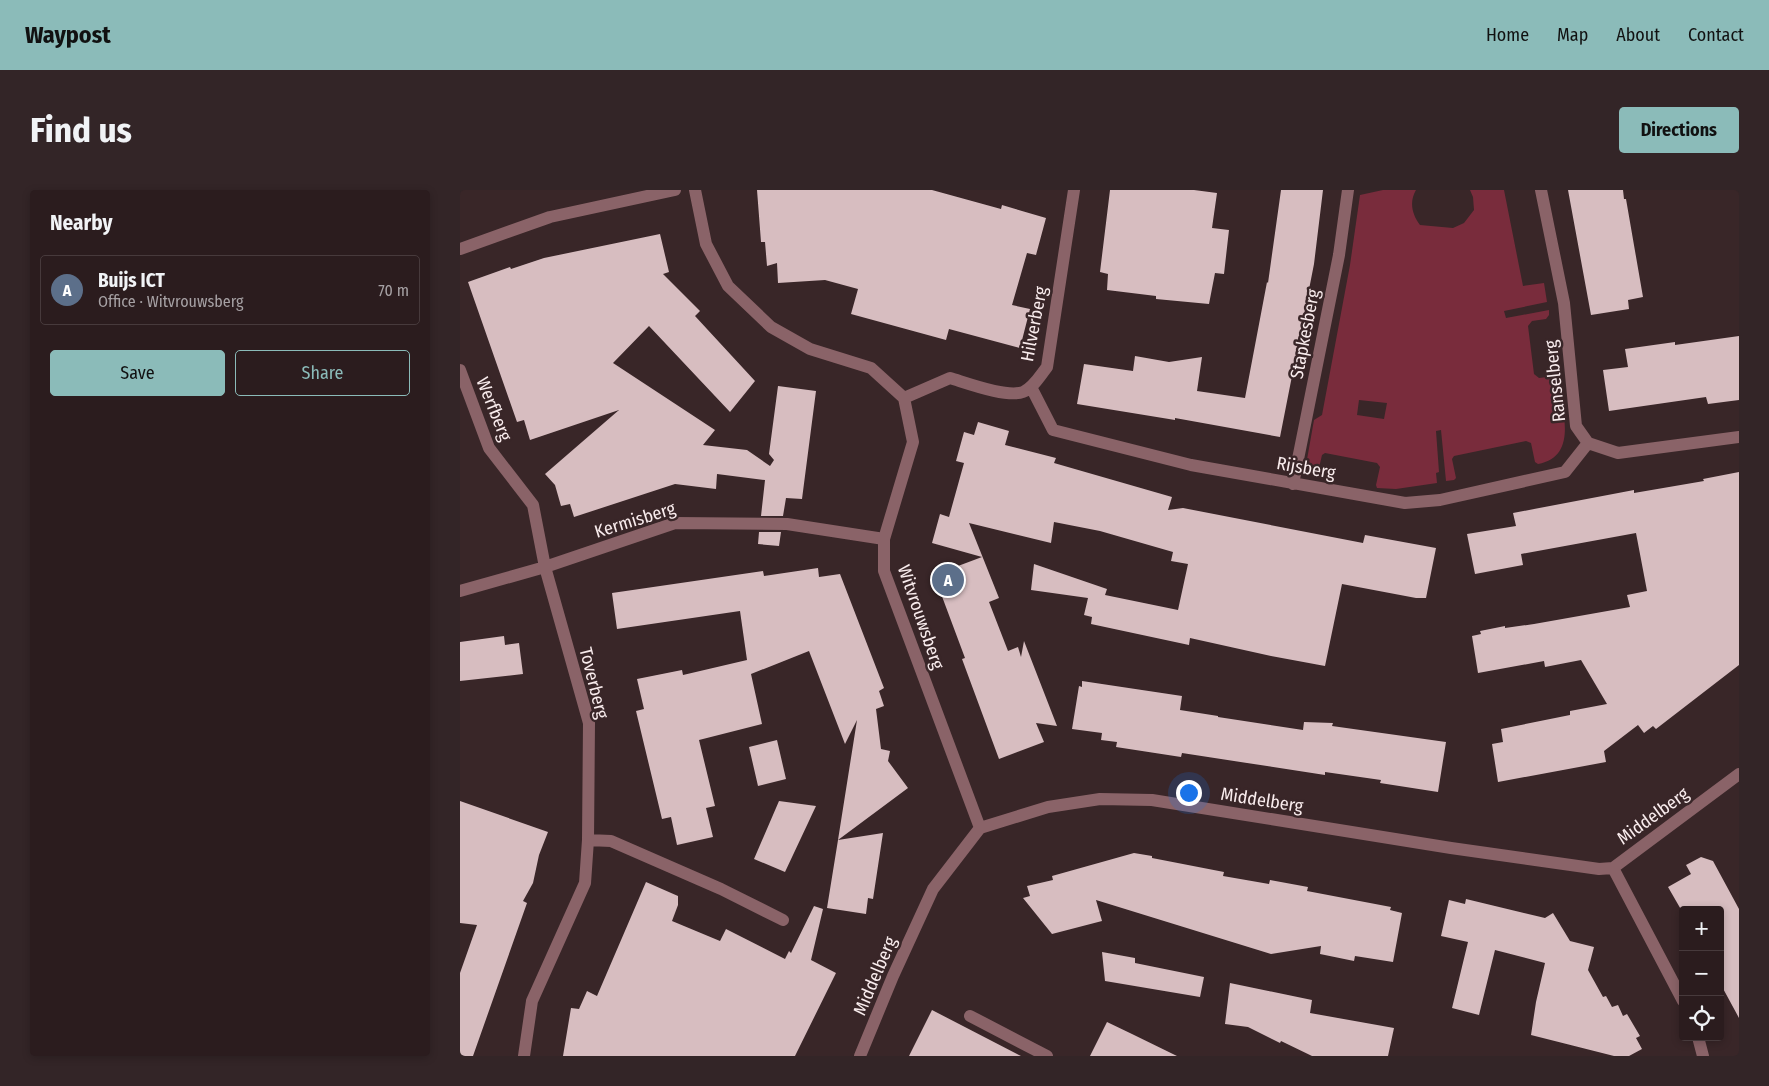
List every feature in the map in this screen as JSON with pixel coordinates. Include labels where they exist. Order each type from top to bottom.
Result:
[{"type":"street","points":[[460,249],[550,217],[675,190]]},
{"type":"street","points":[[695,190],[706,244],[728,286],[771,327],[810,349],[871,368],[904,398]]},
{"type":"street","name":"Hilverberg","points":[[904,398],[950,378],[995,392],[1021,393],[1031,387],[1047,367],[1074,190]]},
{"type":"street","name":"Stapkesberg","points":[[1293,484],[1339,255],[1348,190]]},
{"type":"street","name":"Ranselberg","points":[[1541,190],[1564,303],[1576,426],[1588,443]]},
{"type":"street","name":"Werfberg","points":[[460,370],[488,448],[533,505],[545,568]]},
{"type":"street","name":"Rijsberg","points":[[1031,387],[1053,430],[1191,465],[1405,503],[1440,500],[1565,472],[1588,443]]},
{"type":"street","name":"Witvrouwsberg","points":[[904,398],[913,442],[884,540],[884,571],[980,828]]},
{"type":"street","points":[[1588,443],[1618,453],[1739,436]]},
{"type":"street","name":"Kermisberg","points":[[460,591],[545,568],[675,523],[787,524],[884,540]]},
{"type":"street","name":"Toverberg","points":[[524,1056],[532,1001],[585,883],[588,840],[589,723],[545,568]]},
{"type":"street","name":"Middelberg","points":[[860,1056],[893,976],[933,889],[980,828],[1048,807],[1100,799],[1152,800],[1451,848],[1599,869],[1613,868],[1739,774]]},
{"type":"street","points":[[588,840],[611,841],[721,889],[783,920]]},
{"type":"street","points":[[1613,868],[1680,996]]},
{"type":"street","points":[[970,1016],[1047,1056]]},
{"type":"street","points":[[1699,1041],[1703,1056]]},
{"type":"shaded area","points":[[1383,190],[1416,190],[1412,208],[1420,225],[1453,228],[1464,223],[1474,210],[1473,197],[1470,190],[1504,190],[1523,286],[1544,283],[1547,302],[1504,311],[1506,318],[1549,310],[1549,315],[1546,319],[1532,321],[1528,326],[1534,374],[1539,378],[1555,376],[1558,381],[1565,430],[1559,452],[1551,459],[1538,464],[1535,462],[1531,443],[1526,441],[1454,456],[1452,459],[1456,478],[1446,481],[1441,430],[1436,431],[1439,472],[1436,473],[1437,483],[1396,489],[1377,488],[1380,467],[1377,463],[1325,453],[1322,455],[1319,468],[1306,465],[1314,420],[1322,415],[1350,265],[1360,195]],"holes":[[[1359,400],[1387,403],[1384,419],[1357,415]]]},
{"type":"building","points":[[757,190],[932,190],[1001,209],[1002,205],[1046,218],[1036,255],[1027,253],[1012,305],[1030,309],[1020,348],[949,329],[946,340],[851,314],[858,289],[825,280],[778,283],[777,263],[767,266],[765,242],[761,242]]},
{"type":"building","points":[[1110,190],[1194,190],[1217,193],[1212,228],[1229,230],[1224,274],[1215,273],[1209,304],[1156,299],[1156,296],[1107,290],[1108,274],[1100,272]]},
{"type":"building","points":[[1281,190],[1323,190],[1314,264],[1280,437],[1175,418],[1175,420],[1077,404],[1084,364],[1133,371],[1135,356],[1169,362],[1202,357],[1197,391],[1245,398],[1268,283]]},
{"type":"building","points":[[1568,190],[1623,190],[1643,297],[1628,300],[1629,309],[1591,315]]},
{"type":"building","points":[[660,234],[669,272],[663,274],[700,311],[695,316],[755,381],[730,412],[649,326],[613,363],[715,430],[703,445],[747,450],[770,466],[774,460],[769,454],[778,386],[816,391],[802,499],[786,498],[783,516],[761,516],[765,480],[717,474],[716,489],[675,484],[574,517],[570,504],[561,506],[555,485],[545,474],[619,410],[530,440],[524,420],[517,422],[468,282],[510,267],[511,269],[544,258]]},
{"type":"building","points":[[1739,336],[1739,400],[1708,404],[1706,397],[1609,411],[1603,370],[1628,367],[1625,349],[1675,342],[1675,345]]},
{"type":"building","points":[[978,422],[1009,431],[1005,445],[1056,458],[1054,463],[1172,497],[1168,510],[1183,508],[1363,543],[1365,535],[1436,548],[1426,598],[1416,598],[1342,584],[1325,666],[1190,638],[1189,645],[1091,624],[1092,617],[1084,615],[1088,598],[1031,590],[1034,564],[1107,589],[1105,595],[1178,610],[1188,564],[1171,561],[1173,552],[1100,531],[1054,522],[1051,543],[969,523],[999,598],[989,602],[1008,651],[1018,647],[1021,657],[1024,641],[1057,726],[1036,723],[1044,742],[999,759],[962,659],[965,658],[934,575],[982,557],[932,543],[940,514],[949,517],[964,463],[956,461],[964,432],[974,435]]},
{"type":"building","points":[[1739,472],[1739,665],[1656,729],[1653,726],[1644,733],[1638,725],[1604,751],[1606,762],[1498,782],[1492,744],[1503,742],[1501,729],[1570,715],[1570,711],[1607,704],[1581,660],[1545,667],[1544,661],[1478,673],[1472,636],[1481,634],[1480,631],[1505,626],[1505,628],[1534,624],[1630,607],[1627,595],[1647,591],[1636,533],[1521,554],[1523,565],[1475,574],[1467,534],[1516,526],[1513,513],[1634,490],[1634,493],[1704,481],[1703,479]]},
{"type":"building","points":[[759,532],[781,532],[779,546],[758,544]]},
{"type":"building","points":[[818,568],[819,577],[840,574],[884,688],[879,691],[884,706],[876,709],[881,749],[890,751],[888,761],[908,788],[838,840],[857,720],[845,744],[809,651],[751,674],[762,724],[699,740],[715,806],[706,808],[713,837],[677,845],[671,817],[662,819],[636,711],[644,709],[637,679],[682,670],[683,675],[747,660],[740,611],[617,629],[612,593],[763,571],[764,576]]},
{"type":"building","points":[[504,636],[505,645],[519,643],[523,674],[460,681],[460,642]]},
{"type":"building","points":[[1082,681],[1182,696],[1180,710],[1218,717],[1303,730],[1304,722],[1333,723],[1332,726],[1446,742],[1438,792],[1380,783],[1381,780],[1325,772],[1325,775],[1182,753],[1181,757],[1116,747],[1117,742],[1101,740],[1102,733],[1072,729],[1079,686],[1082,687]]},
{"type":"building","points":[[777,740],[786,779],[758,786],[749,747]]},
{"type":"building","points":[[460,801],[548,832],[539,855],[533,883],[523,901],[527,903],[473,1056],[460,1056],[460,973],[477,925],[460,923]]},
{"type":"building","points":[[779,801],[816,806],[785,872],[754,859]]},
{"type":"building","points":[[883,833],[873,899],[868,898],[866,914],[827,908],[838,840]]},
{"type":"building","points":[[1134,853],[1224,872],[1223,876],[1269,884],[1270,880],[1308,887],[1307,891],[1391,907],[1390,910],[1402,913],[1393,962],[1355,956],[1354,961],[1320,954],[1321,946],[1271,954],[1096,900],[1102,921],[1052,934],[1023,898],[1030,896],[1027,886],[1053,880],[1052,876]]},
{"type":"building","points":[[1701,857],[1713,861],[1739,909],[1739,1018],[1724,990],[1724,906],[1679,906],[1668,887],[1691,874],[1686,865]]},
{"type":"building","points":[[646,882],[678,896],[678,905],[672,921],[720,941],[726,929],[785,959],[789,951],[791,953],[814,906],[823,909],[811,960],[836,973],[795,1056],[563,1056],[571,1008],[579,1009],[587,991],[597,996]]},
{"type":"building","points":[[1466,899],[1545,918],[1553,913],[1570,941],[1594,947],[1588,970],[1603,997],[1606,996],[1612,1007],[1618,1005],[1623,1016],[1627,1014],[1640,1036],[1636,1038],[1642,1049],[1629,1056],[1614,1056],[1531,1035],[1545,963],[1495,950],[1479,1015],[1452,1008],[1468,942],[1441,936],[1449,900],[1465,904]]},
{"type":"building","points":[[1102,952],[1135,958],[1135,963],[1204,977],[1200,997],[1105,981]]},
{"type":"building","points":[[1230,983],[1312,1000],[1310,1013],[1394,1028],[1388,1056],[1312,1056],[1248,1027],[1225,1024]]},
{"type":"building","points":[[932,1010],[1021,1056],[909,1056]]},
{"type":"building","points":[[1107,1022],[1132,1034],[1177,1056],[1090,1056]]},
{"type":"place","name":"Buijs ICT","points":[[948,580]]}]
